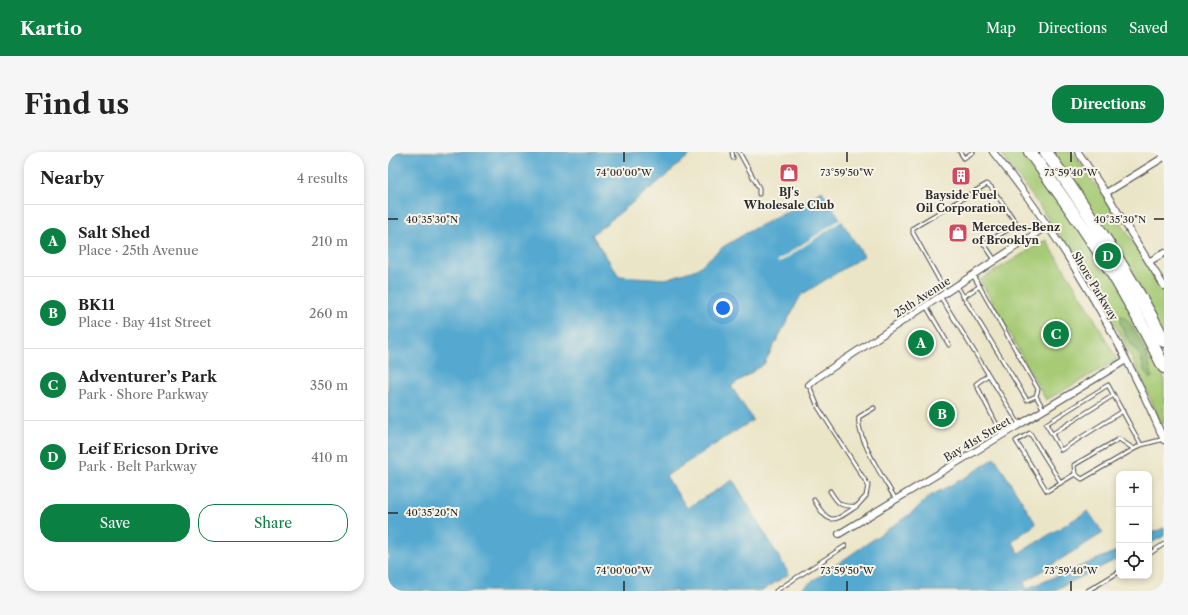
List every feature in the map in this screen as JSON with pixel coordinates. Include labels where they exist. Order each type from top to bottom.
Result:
[{"type":"highway","points":[[1030,152],[1083,226],[1107,264],[1129,301],[1164,367]]},
{"type":"highway","points":[[1046,152],[1114,251],[1164,341]]},
{"type":"street","name":"Shore Parkway","points":[[993,152],[1032,203],[1086,287],[1126,360],[1164,440]]},
{"type":"street","points":[[1078,152],[1150,261],[1164,286]]},
{"type":"street","points":[[1106,193],[1164,157]]},
{"type":"street","name":"25th Avenue","points":[[809,385],[818,376],[1047,226]]},
{"type":"street","points":[[1150,261],[1164,253]]},
{"type":"street","name":"Bay 41st Street","points":[[839,534],[1126,360]]},
{"type":"lane","points":[[732,152],[733,158]]},
{"type":"lane","points":[[739,152],[759,188],[759,194]]},
{"type":"lane","points":[[960,152],[964,158],[973,152]]},
{"type":"lane","points":[[946,292],[913,234],[914,228],[987,184],[991,187],[1016,224],[984,244],[995,260]]},
{"type":"lane","points":[[973,275],[1038,389],[1036,396],[1044,410]]},
{"type":"lane","points":[[957,286],[1027,400],[1036,396]]},
{"type":"lane","points":[[963,297],[980,286]]},
{"type":"lane","points":[[940,296],[1019,424]]},
{"type":"lane","points":[[926,306],[949,345]]},
{"type":"lane","points":[[988,374],[976,384],[1002,435]]},
{"type":"lane","points":[[809,385],[818,407],[868,485],[866,496],[857,506],[842,516],[830,519],[826,518],[814,500]]},
{"type":"lane","points":[[1123,411],[1061,450],[1046,424],[1108,385],[1123,411],[1141,445]]},
{"type":"lane","points":[[1052,434],[1114,395]]},
{"type":"lane","points":[[874,408],[859,417],[858,423],[863,441],[896,500]]},
{"type":"lane","points":[[1061,483],[1030,433],[1016,441],[1047,491],[1061,483],[1075,474]]},
{"type":"lane","points":[[1134,449],[1119,438],[1074,465],[1075,474],[1082,479],[1141,445],[1164,440]]},
{"type":"lane","points":[[830,491],[838,504],[844,506],[857,506]]},
{"type":"lane","points":[[1152,552],[1164,544]]},
{"type":"lane","points":[[776,591],[845,546]]},
{"type":"lane","points":[[1087,591],[1116,574]]},
{"type":"green space","points":[[1000,152],[1072,152],[1113,209],[1164,294],[1164,423],[1162,424],[1122,337],[1041,208]]},
{"type":"green space","points":[[1046,240],[1088,307],[1117,360],[1046,400],[980,280]]},
{"type":"green space","points":[[1121,315],[1132,326],[1137,334],[1149,362],[1152,377],[1150,379],[1144,370],[1141,357],[1126,337],[1120,323]]},
{"type":"water","points":[[388,152],[693,152],[592,235],[619,276],[666,279],[697,269],[723,247],[822,191],[864,256],[801,295],[764,364],[731,386],[753,420],[666,476],[687,508],[733,480],[789,574],[762,591],[388,591]]},
{"type":"water","points":[[995,458],[1036,524],[1012,541],[1019,553],[1088,511],[1103,533],[1024,582],[1026,589],[1116,551],[1116,560],[1053,591],[798,591],[913,512],[930,496],[966,477]]},
{"type":"water","points":[[1164,528],[1164,536],[1152,542],[1152,533]]},
{"type":"pier","points":[[842,218],[843,220],[779,263],[777,261]]},
{"type":"place","name":"BJ's Wholesale Club","points":[[789,173]]},
{"type":"place","name":"Bayside Fuel Oil Corporation","points":[[961,176]]},
{"type":"place","name":"Mercedes-Benz of Brooklyn","points":[[958,233]]},
{"type":"place","name":"Leif Ericson Drive","points":[[1108,256]]},
{"type":"place","name":"Adventurer’s Park","points":[[1056,334]]},
{"type":"place","name":"Salt Shed","points":[[921,343]]},
{"type":"place","name":"BK11","points":[[942,414]]}]
